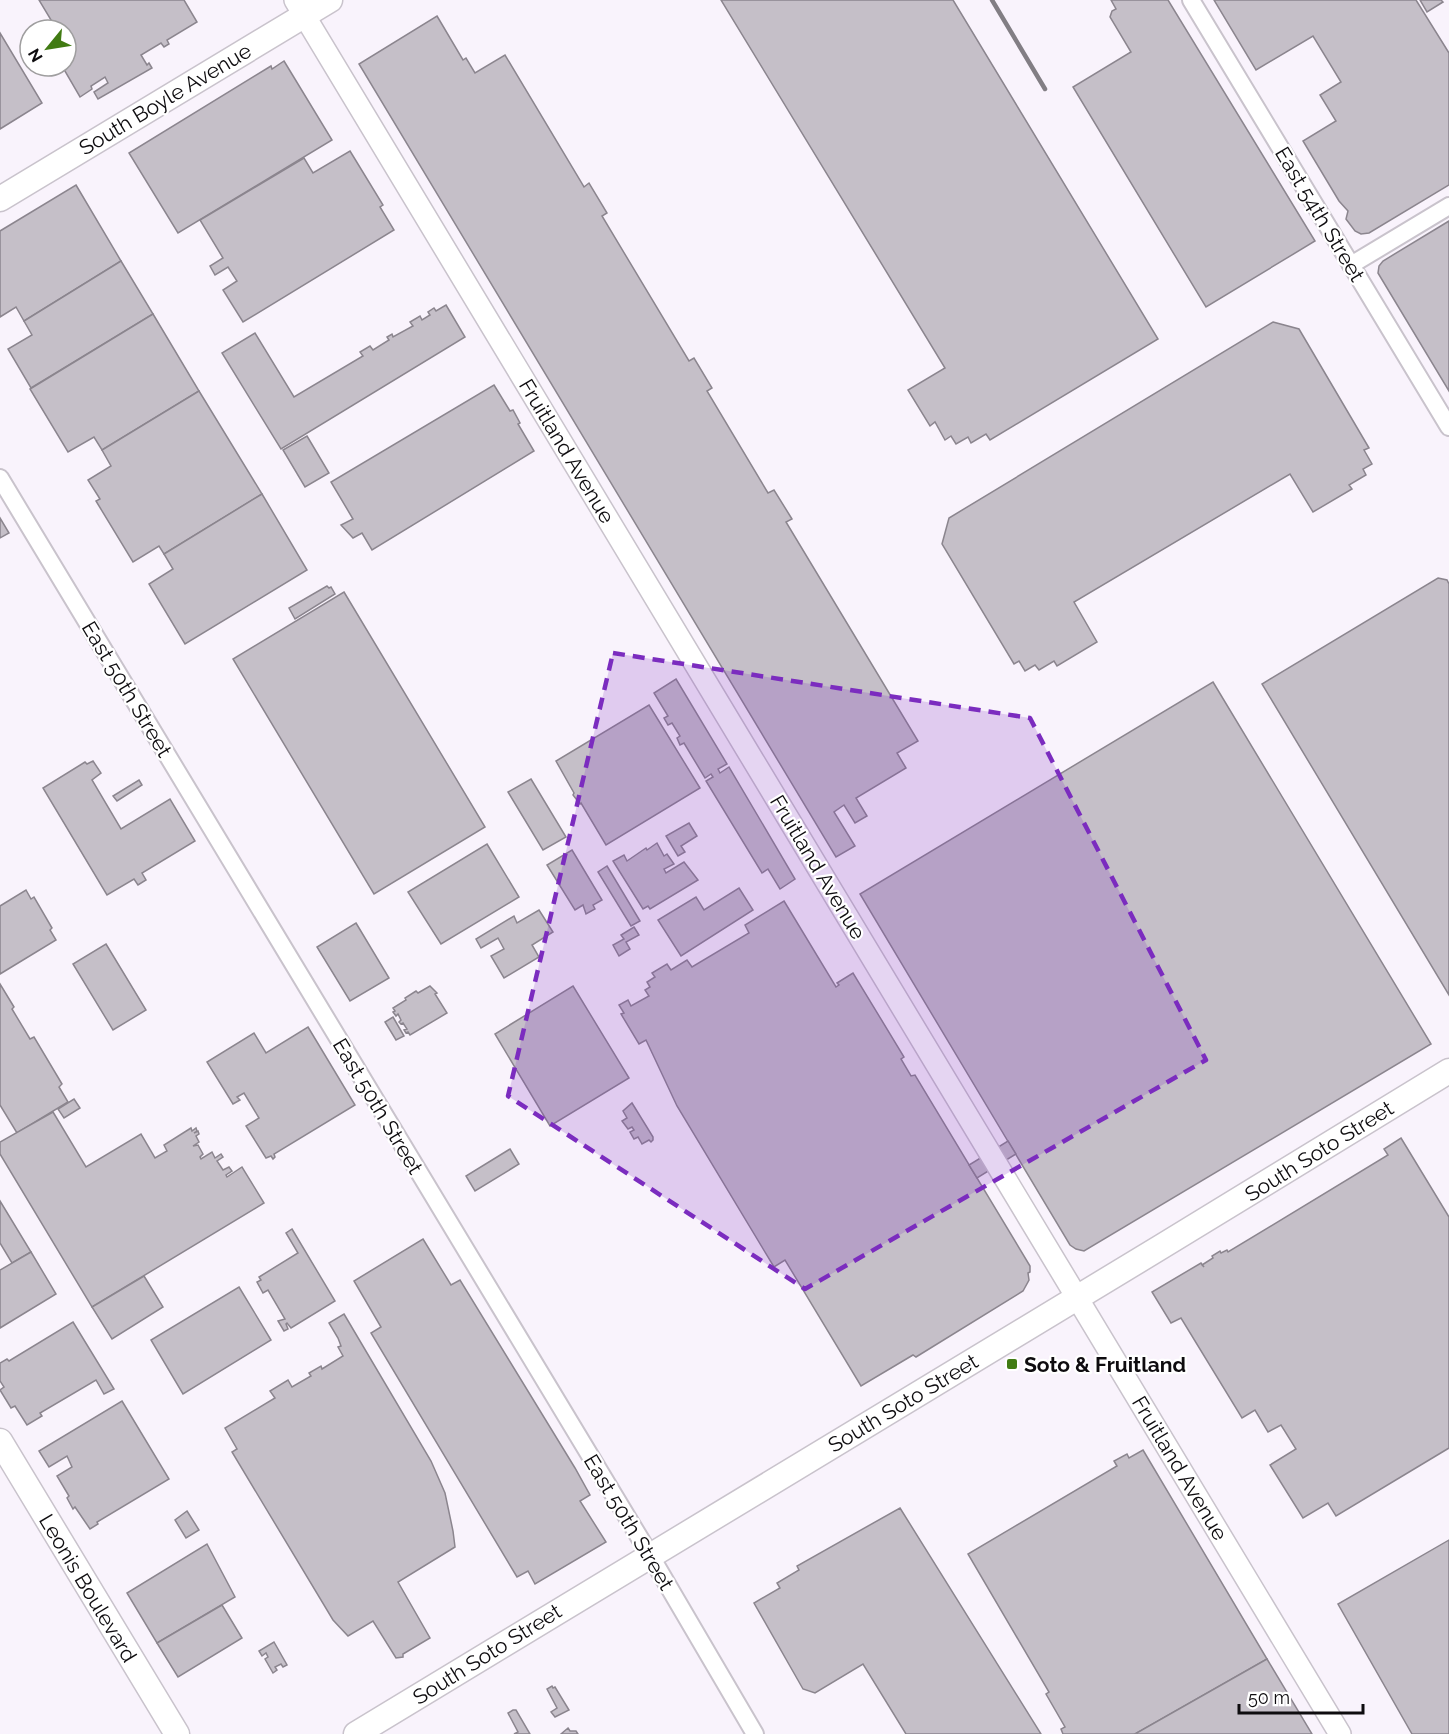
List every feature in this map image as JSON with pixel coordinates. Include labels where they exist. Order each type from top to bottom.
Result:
[{"type":"main road","name":"South Boyle Avenue","points":[[0,199],[300,8],[330,0]]},
{"type":"main road","name":"South Soto Street","points":[[356,1734],[1078,1299],[1449,1071]]},
{"type":"main road","name":"Leonis Boulevard","points":[[0,1441],[177,1734]]},
{"type":"street","name":"East 54th Street","points":[[1191,0],[1449,428]]},
{"type":"street","name":"Fruitland Avenue","points":[[300,8],[1340,1734]]},
{"type":"street","points":[[1351,265],[1449,206]]},
{"type":"street","name":"East 50th Street","points":[[0,478],[650,1555],[755,1734]]},
{"type":"highlighted area","points":[[613,653],[1030,718],[1206,1060],[805,1289],[508,1096]]},
{"type":"building","points":[[39,0],[184,0],[197,22],[167,40],[169,44],[164,47],[161,43],[141,55],[147,65],[149,63],[152,68],[98,99],[94,92],[108,83],[105,77],[80,97],[69,78],[78,78],[78,18],[50,18]]},
{"type":"building","points":[[721,0],[953,0],[1158,339],[990,440],[986,434],[971,443],[968,437],[956,444],[951,436],[945,440],[935,422],[930,426],[908,390],[945,368]]},
{"type":"building","points":[[1111,0],[1168,0],[1315,241],[1206,307],[1073,87],[1131,52],[1110,17],[1112,11],[1116,9]]},
{"type":"building","points":[[1214,0],[1416,0],[1449,53],[1449,185],[1369,233],[1361,234],[1355,231],[1346,219],[1348,211],[1339,201],[1303,141],[1336,121],[1320,95],[1341,82],[1313,36],[1256,70]]},
{"type":"building","points":[[1420,0],[1441,0],[1443,2],[1427,12]]},
{"type":"building","points":[[437,16],[463,60],[466,58],[475,73],[505,55],[584,187],[589,183],[607,213],[602,216],[689,361],[694,358],[712,388],[707,391],[768,493],[774,490],[792,519],[786,522],[918,741],[897,753],[906,768],[856,798],[867,816],[855,823],[844,805],[834,812],[855,846],[836,857],[359,64]]},
{"type":"building","points":[[0,33],[18,63],[18,78],[27,78],[42,103],[0,129]]},
{"type":"building","points":[[284,61],[332,140],[178,233],[129,153],[271,66],[272,69]]},
{"type":"building","points":[[350,151],[383,205],[380,207],[394,230],[243,322],[223,290],[237,281],[228,267],[215,275],[210,266],[223,258],[200,220],[304,158],[313,173]]},
{"type":"building","points":[[76,185],[121,261],[24,321],[16,307],[0,317],[0,231]]},
{"type":"building","points":[[1449,221],[1449,391],[1378,273],[1383,261]]},
{"type":"building","points":[[121,261],[153,314],[31,388],[8,349],[32,335],[24,321]]},
{"type":"building","points":[[446,305],[465,337],[281,449],[222,353],[255,333],[294,397],[363,356],[360,352],[370,346],[373,350],[389,340],[387,337],[392,334],[393,337],[413,326],[410,322],[420,316],[422,320],[430,315],[428,312],[434,308],[436,311]]},
{"type":"building","points":[[153,314],[199,391],[102,450],[94,437],[68,452],[30,389]]},
{"type":"building","points":[[1273,322],[1299,329],[1369,448],[1364,450],[1372,464],[1363,469],[1366,475],[1349,485],[1352,489],[1313,512],[1290,474],[1074,602],[1097,642],[1057,666],[1054,661],[1039,670],[1035,665],[1025,671],[1019,661],[1014,664],[942,544],[949,518]]},
{"type":"building","points":[[494,385],[510,411],[513,410],[520,423],[518,424],[534,451],[372,550],[362,533],[353,538],[341,525],[353,519],[331,482]]},
{"type":"building","points":[[199,391],[262,494],[164,554],[159,546],[133,562],[96,501],[100,499],[88,480],[111,466],[102,450]]},
{"type":"building","points":[[307,436],[329,473],[305,487],[283,450]]},
{"type":"building","points":[[262,494],[307,570],[185,644],[149,584],[173,569],[164,554]]},
{"type":"building","points":[[0,518],[9,533],[0,538]]},
{"type":"building","points":[[1438,578],[1447,580],[1449,584],[1449,995],[1262,684]]},
{"type":"building","points":[[327,586],[331,587],[335,594],[295,619],[289,608]]},
{"type":"building","points":[[344,592],[485,827],[374,894],[233,659]]},
{"type":"building","points":[[676,679],[727,764],[718,769],[720,773],[729,767],[795,879],[780,889],[768,869],[762,873],[706,781],[713,777],[711,774],[705,778],[684,743],[680,745],[677,738],[680,736],[672,723],[668,725],[664,718],[668,716],[654,693]]},
{"type":"building","points":[[1213,682],[1431,1044],[1084,1251],[1070,1245],[860,894]]},
{"type":"building","points":[[649,705],[700,788],[606,845],[581,803],[573,795],[556,761]]},
{"type":"building","points":[[93,761],[101,773],[92,780],[121,829],[170,799],[195,841],[142,873],[146,880],[138,885],[134,879],[107,895],[43,788],[85,762],[87,764]]},
{"type":"building","points":[[531,779],[566,837],[543,850],[508,792]]},
{"type":"building","points":[[139,780],[142,785],[117,801],[113,796]]},
{"type":"building","points":[[689,823],[697,836],[681,846],[685,852],[678,856],[666,836]]},
{"type":"building","points":[[657,843],[664,856],[667,854],[674,864],[664,869],[666,873],[684,862],[698,880],[650,909],[648,906],[643,909],[613,861],[624,855],[627,861]]},
{"type":"building","points":[[487,844],[519,897],[441,944],[408,892]]},
{"type":"building","points":[[572,850],[602,900],[593,905],[595,909],[586,914],[583,905],[575,910],[547,865]]},
{"type":"building","points":[[607,866],[640,921],[631,926],[598,872]]},
{"type":"building","points":[[739,888],[753,910],[681,956],[658,920],[696,897],[704,910]]},
{"type":"building","points":[[26,890],[31,899],[34,897],[52,928],[50,930],[56,940],[0,974],[0,906]]},
{"type":"building","points":[[784,901],[836,987],[839,985],[837,983],[853,973],[904,1057],[901,1059],[911,1076],[915,1075],[1030,1266],[1029,1280],[1023,1291],[916,1357],[913,1355],[861,1386],[785,1260],[774,1267],[677,1106],[646,1040],[639,1044],[621,1014],[624,1013],[619,1005],[628,1000],[631,1006],[649,996],[645,990],[650,987],[647,982],[655,977],[652,973],[667,964],[671,970],[687,960],[692,967],[749,933],[745,925]]},
{"type":"building","points":[[539,910],[553,932],[532,945],[539,957],[504,978],[491,956],[504,949],[498,938],[481,948],[476,939],[514,916],[517,923]]},
{"type":"building","points":[[356,923],[389,978],[350,1001],[317,947]]},
{"type":"building","points":[[634,927],[639,935],[626,942],[630,949],[619,956],[613,945],[624,939],[621,935]]},
{"type":"building","points":[[106,944],[146,1010],[113,1030],[73,964]]},
{"type":"building","points":[[0,984],[30,1039],[34,1037],[62,1084],[59,1087],[68,1102],[17,1133],[0,1105]]},
{"type":"building","points":[[430,986],[437,993],[435,994],[447,1013],[410,1035],[404,1030],[407,1029],[403,1023],[399,1022],[401,1020],[398,1014],[396,1016],[393,1012],[395,1011],[393,1008],[416,991],[418,993]]},
{"type":"building","points":[[573,986],[629,1078],[550,1126],[495,1034]]},
{"type":"building","points":[[393,1017],[404,1036],[396,1040],[385,1022]]},
{"type":"building","points":[[308,1027],[355,1105],[274,1154],[273,1159],[271,1156],[266,1158],[246,1126],[259,1118],[244,1093],[237,1097],[240,1100],[233,1104],[207,1062],[254,1033],[266,1053]]},
{"type":"building","points":[[74,1099],[80,1108],[64,1118],[58,1109]]},
{"type":"building","points":[[632,1103],[653,1137],[651,1142],[649,1140],[642,1144],[638,1137],[634,1139],[630,1132],[634,1130],[632,1127],[628,1129],[622,1121],[627,1118],[623,1111]]},
{"type":"building","points":[[53,1112],[86,1167],[141,1134],[155,1158],[167,1151],[164,1145],[191,1128],[192,1131],[196,1128],[197,1131],[194,1133],[198,1131],[199,1134],[196,1136],[199,1142],[193,1146],[198,1145],[203,1154],[201,1159],[212,1152],[215,1158],[221,1154],[223,1157],[217,1161],[223,1170],[229,1167],[232,1171],[226,1175],[227,1177],[242,1167],[264,1203],[92,1307],[0,1154],[0,1142]]},
{"type":"building","points":[[1401,1138],[1449,1217],[1449,1448],[1336,1516],[1328,1503],[1303,1518],[1270,1465],[1296,1449],[1281,1425],[1268,1432],[1255,1410],[1242,1418],[1181,1318],[1171,1323],[1152,1292],[1201,1263],[1202,1265],[1220,1251],[1221,1253],[1227,1250],[1228,1252],[1388,1155],[1384,1149]]},
{"type":"building","points":[[1008,1141],[1016,1154],[977,1178],[969,1165]]},
{"type":"building","points":[[510,1149],[519,1164],[475,1191],[466,1176]]},
{"type":"building","points":[[0,1201],[31,1252],[12,1263],[0,1243]]},
{"type":"building","points":[[292,1229],[335,1301],[291,1328],[287,1323],[288,1329],[284,1331],[278,1321],[285,1319],[268,1290],[263,1293],[257,1282],[261,1280],[259,1277],[298,1253],[286,1233]]},
{"type":"building","points":[[423,1239],[451,1285],[460,1280],[575,1468],[590,1495],[580,1501],[606,1542],[535,1584],[528,1571],[517,1577],[371,1333],[381,1327],[354,1281]]},
{"type":"building","points":[[31,1252],[56,1294],[0,1328],[0,1270]]},
{"type":"building","points":[[144,1276],[163,1307],[112,1339],[92,1307]]},
{"type":"building","points":[[239,1287],[271,1340],[183,1394],[151,1340]]},
{"type":"building","points":[[344,1314],[431,1461],[445,1493],[453,1531],[455,1547],[398,1582],[430,1638],[403,1654],[403,1657],[396,1658],[373,1621],[348,1636],[333,1620],[232,1452],[237,1449],[225,1428],[275,1398],[270,1391],[288,1380],[292,1387],[311,1376],[309,1373],[321,1366],[322,1369],[343,1356],[338,1347],[341,1346],[338,1338],[329,1323]]},
{"type":"building","points":[[73,1322],[114,1389],[104,1394],[96,1380],[40,1413],[42,1416],[27,1425],[15,1406],[11,1408],[0,1390],[4,1387],[0,1381],[0,1363],[7,1359],[9,1361]]},
{"type":"building","points":[[122,1401],[169,1479],[97,1522],[98,1524],[90,1529],[75,1507],[73,1509],[67,1498],[69,1496],[57,1476],[72,1467],[67,1456],[49,1467],[39,1451]]},
{"type":"building","points":[[1143,1450],[1267,1659],[1135,1734],[1063,1734],[1061,1729],[1065,1727],[1046,1694],[1049,1692],[968,1554],[1117,1466],[1114,1461],[1127,1454],[1129,1458]]},
{"type":"building","points":[[900,1508],[1041,1734],[906,1734],[863,1664],[815,1693],[803,1689],[754,1603],[780,1588],[777,1583],[799,1570],[797,1566]]},
{"type":"building","points":[[187,1511],[199,1530],[186,1538],[175,1520]]},
{"type":"building","points":[[1449,1540],[1449,1734],[1412,1734],[1338,1604]]},
{"type":"building","points":[[207,1544],[235,1597],[157,1643],[127,1593]]},
{"type":"building","points":[[222,1605],[242,1638],[178,1677],[157,1643]]},
{"type":"building","points":[[274,1642],[287,1665],[283,1667],[281,1664],[275,1667],[277,1670],[273,1673],[265,1659],[268,1657],[266,1653],[262,1656],[259,1651]]},
{"type":"building","points":[[1267,1659],[1312,1734],[1135,1734]]},
{"type":"building","points":[[555,1687],[569,1710],[555,1717],[551,1712],[557,1708],[547,1689]]},
{"type":"building","points":[[516,1710],[530,1734],[514,1734],[518,1732],[508,1713]]},
{"type":"building","points":[[568,1728],[570,1731],[576,1731],[578,1734],[561,1734]]},
{"type":"railway","points":[[992,0],[1045,89]]},
{"type":"place","name":"Soto & Fruitland","points":[[1012,1364]]}]
